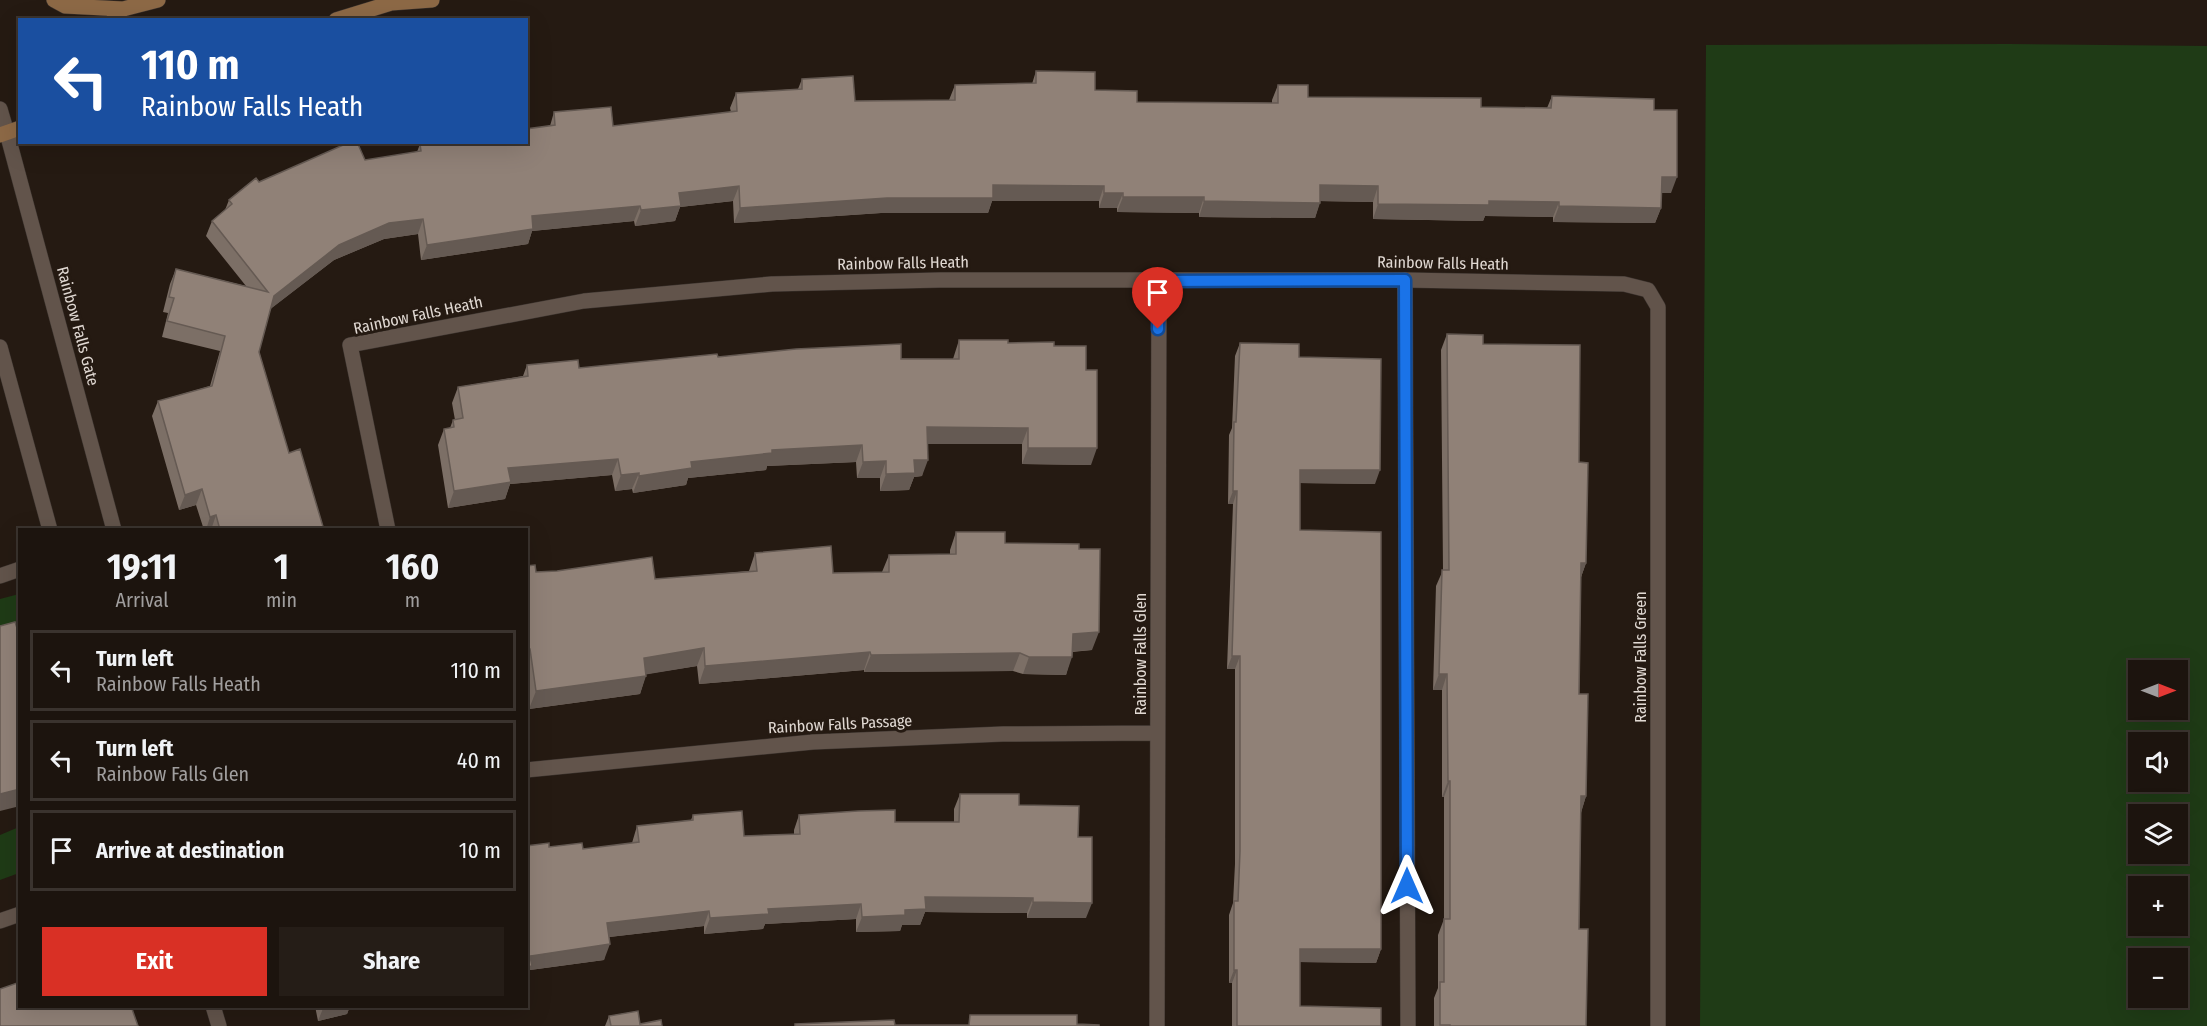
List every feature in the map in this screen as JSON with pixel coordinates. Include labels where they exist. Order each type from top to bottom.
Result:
[{"type":"main road","points":[[54,0],[65,6],[118,14],[158,0]]},
{"type":"main road","points":[[342,18],[391,3],[432,0]]},
{"type":"street","name":"Rainbow Falls Gate","points":[[0,109],[9,132],[113,528]]},
{"type":"street","name":"Rainbow Falls Heath","points":[[388,528],[350,345],[584,301],[772,284],[940,280],[1405,280],[1624,284],[1648,290]]},
{"type":"street","points":[[1405,280],[1408,1026]]},
{"type":"street","name":"Rainbow Falls Glen","points":[[1157,1026],[1159,281]]},
{"type":"street","name":"Rainbow Falls Green","points":[[1648,290],[1658,307],[1659,1026]]},
{"type":"street","points":[[0,348],[49,528]]},
{"type":"street","points":[[0,576],[18,570]]},
{"type":"street","name":"Rainbow Falls Passage","points":[[528,770],[813,742],[1003,734],[1157,733]]},
{"type":"street","points":[[0,921],[18,915]]},
{"type":"street","points":[[214,1008],[219,1026]]},
{"type":"green space","points":[[1706,45],[2207,46],[2207,1026],[1700,1026]]},
{"type":"green space","points":[[18,594],[18,632],[0,638],[0,599]]},
{"type":"green space","points":[[18,827],[18,873],[0,880],[0,835]]},
{"type":"building","points":[[1036,71],[1095,72],[1095,90],[1137,91],[1137,102],[1278,103],[1278,85],[1308,85],[1308,97],[1481,98],[1481,107],[1551,108],[1552,96],[1654,99],[1654,110],[1677,110],[1677,177],[1662,177],[1661,208],[1559,206],[1559,202],[1489,201],[1489,205],[1378,204],[1378,186],[1320,185],[1320,203],[1204,201],[1204,197],[1123,197],[1123,193],[1104,193],[1104,186],[993,185],[993,198],[887,198],[740,208],[739,186],[679,193],[681,206],[641,210],[640,206],[532,216],[533,229],[427,245],[423,219],[389,223],[339,245],[274,296],[259,352],[289,453],[300,449],[323,528],[219,528],[216,515],[210,517],[202,489],[185,495],[158,401],[212,386],[225,336],[167,321],[174,298],[169,297],[176,269],[268,292],[212,221],[232,204],[229,200],[256,178],[259,182],[345,144],[358,144],[365,160],[421,151],[420,144],[528,144],[528,129],[555,125],[554,112],[611,107],[613,126],[737,111],[736,93],[802,89],[802,79],[853,76],[855,101],[955,100],[955,85],[1036,83]]},
{"type":"building","points":[[1447,334],[1483,335],[1483,344],[1580,345],[1579,462],[1588,463],[1586,563],[1581,563],[1579,694],[1588,694],[1586,796],[1581,796],[1579,929],[1588,929],[1586,1026],[1440,1025],[1440,982],[1444,982],[1444,919],[1450,919],[1447,674],[1439,674],[1442,570],[1449,570]]},
{"type":"building","points":[[959,340],[1008,340],[1008,343],[1054,342],[1054,346],[1086,346],[1086,370],[1097,370],[1097,448],[1028,448],[1028,428],[927,427],[928,460],[914,460],[915,473],[886,474],[886,461],[863,462],[862,445],[772,450],[772,453],[691,462],[692,468],[639,476],[639,473],[621,475],[618,459],[508,468],[511,482],[454,491],[444,429],[454,427],[453,420],[463,418],[458,387],[528,376],[527,365],[578,360],[579,368],[717,354],[718,357],[796,349],[901,344],[901,359],[959,359]]},
{"type":"building","points":[[1240,343],[1299,344],[1299,357],[1381,359],[1380,470],[1300,470],[1300,530],[1381,532],[1381,949],[1300,949],[1300,1006],[1381,1008],[1381,1026],[1237,1026],[1234,901],[1238,901],[1240,851],[1240,656],[1232,656],[1237,491],[1233,491],[1234,422],[1236,422]]},
{"type":"building","points":[[956,532],[1005,532],[1005,543],[1079,544],[1079,549],[1100,549],[1099,632],[1073,634],[1072,657],[1029,657],[1020,653],[871,655],[870,652],[705,666],[704,648],[644,658],[646,676],[536,691],[530,649],[528,649],[528,566],[535,565],[536,572],[557,571],[652,557],[655,579],[757,571],[755,553],[831,546],[833,573],[889,572],[889,555],[956,554]]},
{"type":"building","points":[[15,622],[18,631],[18,790],[0,794],[0,626]]},
{"type":"building","points":[[960,794],[1019,794],[1019,805],[1079,806],[1078,837],[1092,837],[1092,903],[1033,902],[1033,898],[925,897],[926,909],[905,910],[905,915],[862,917],[861,904],[768,909],[769,914],[710,918],[709,911],[607,923],[610,944],[530,956],[532,966],[528,967],[528,846],[549,843],[549,847],[582,843],[583,849],[639,842],[637,826],[693,820],[693,815],[742,811],[744,836],[800,834],[799,815],[858,811],[895,810],[895,822],[959,822]]},
{"type":"building","points":[[18,983],[18,1008],[132,1008],[138,1026],[0,1026],[0,989]]},
{"type":"building","points":[[638,1011],[640,1024],[661,1020],[662,1026],[611,1026],[609,1016]]},
{"type":"building","points":[[970,1015],[1077,1015],[1077,1024],[1099,1026],[795,1026],[795,1024],[894,1020],[895,1025],[969,1025]]},
{"type":"route","points":[[1158,329],[1159,281],[1405,280],[1407,886]]}]
